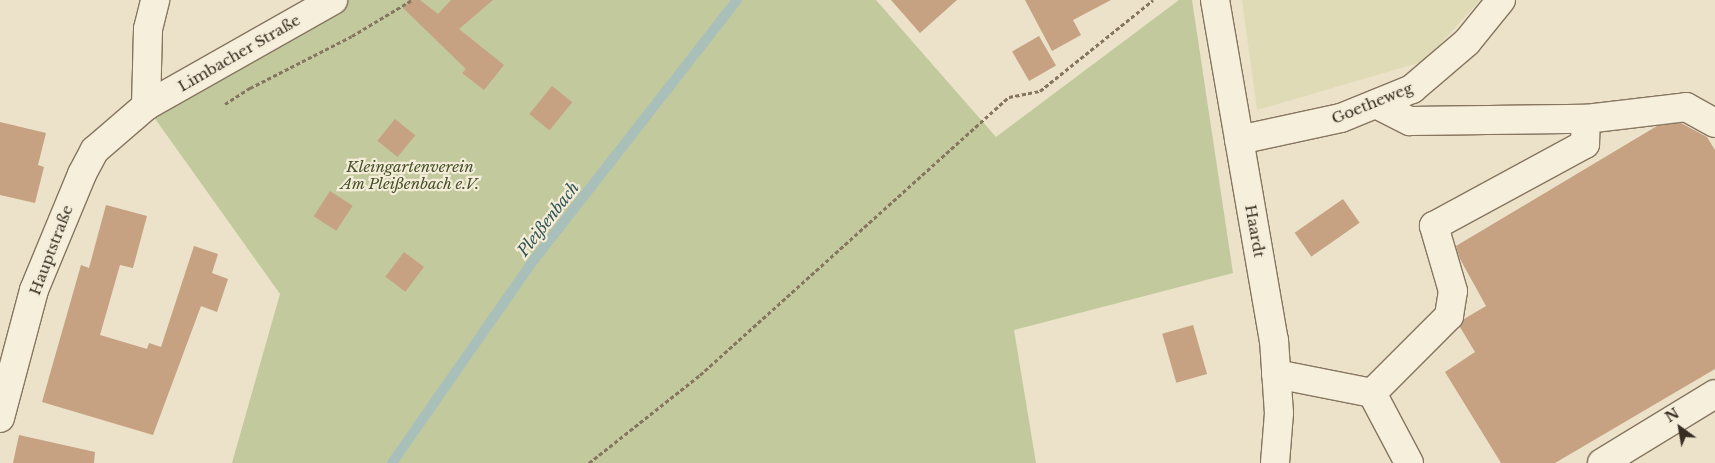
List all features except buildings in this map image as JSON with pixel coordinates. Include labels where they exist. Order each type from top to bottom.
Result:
[{"type":"street","points":[[146,106],[148,29],[155,0]]},
{"type":"street","name":"Limbacher Straße","points":[[146,106],[332,0]]},
{"type":"street","name":"Haardt","points":[[1215,0],[1274,340],[1279,413],[1275,463]]},
{"type":"street","name":"Goetheweg","points":[[1239,140],[1341,118],[1412,89],[1467,42],[1501,0]]},
{"type":"street","points":[[1376,104],[1410,121],[1586,119],[1686,107],[1713,120],[1715,123]]},
{"type":"street","name":"Hauptstraße","points":[[0,418],[3,386],[34,290],[82,174],[95,150],[146,106]]},
{"type":"street","points":[[1372,394],[1449,316],[1453,291],[1434,226],[1585,144],[1586,119]]},
{"type":"street","points":[[1276,374],[1372,394]]},
{"type":"street","points":[[1372,394],[1409,463]]},
{"type":"street","points":[[1602,463],[1715,394]]},
{"type":"path","points":[[225,104],[250,88],[352,36],[412,0]]},
{"type":"path","points":[[589,463],[700,375],[1009,97],[1040,91],[1153,0]]},
{"type":"shaded area","points":[[1242,0],[1480,0],[1425,61],[1257,110]]},
{"type":"green space","name":"Kleingartenverein Am Pleißenbach e.V.","points":[[332,0],[876,0],[996,137],[1179,0],[1192,0],[1233,273],[1014,330],[1036,463],[232,463],[280,294],[146,106]]},
{"type":"waterway","name":"Pleißenbach","points":[[392,463],[530,265],[737,0]]}]
